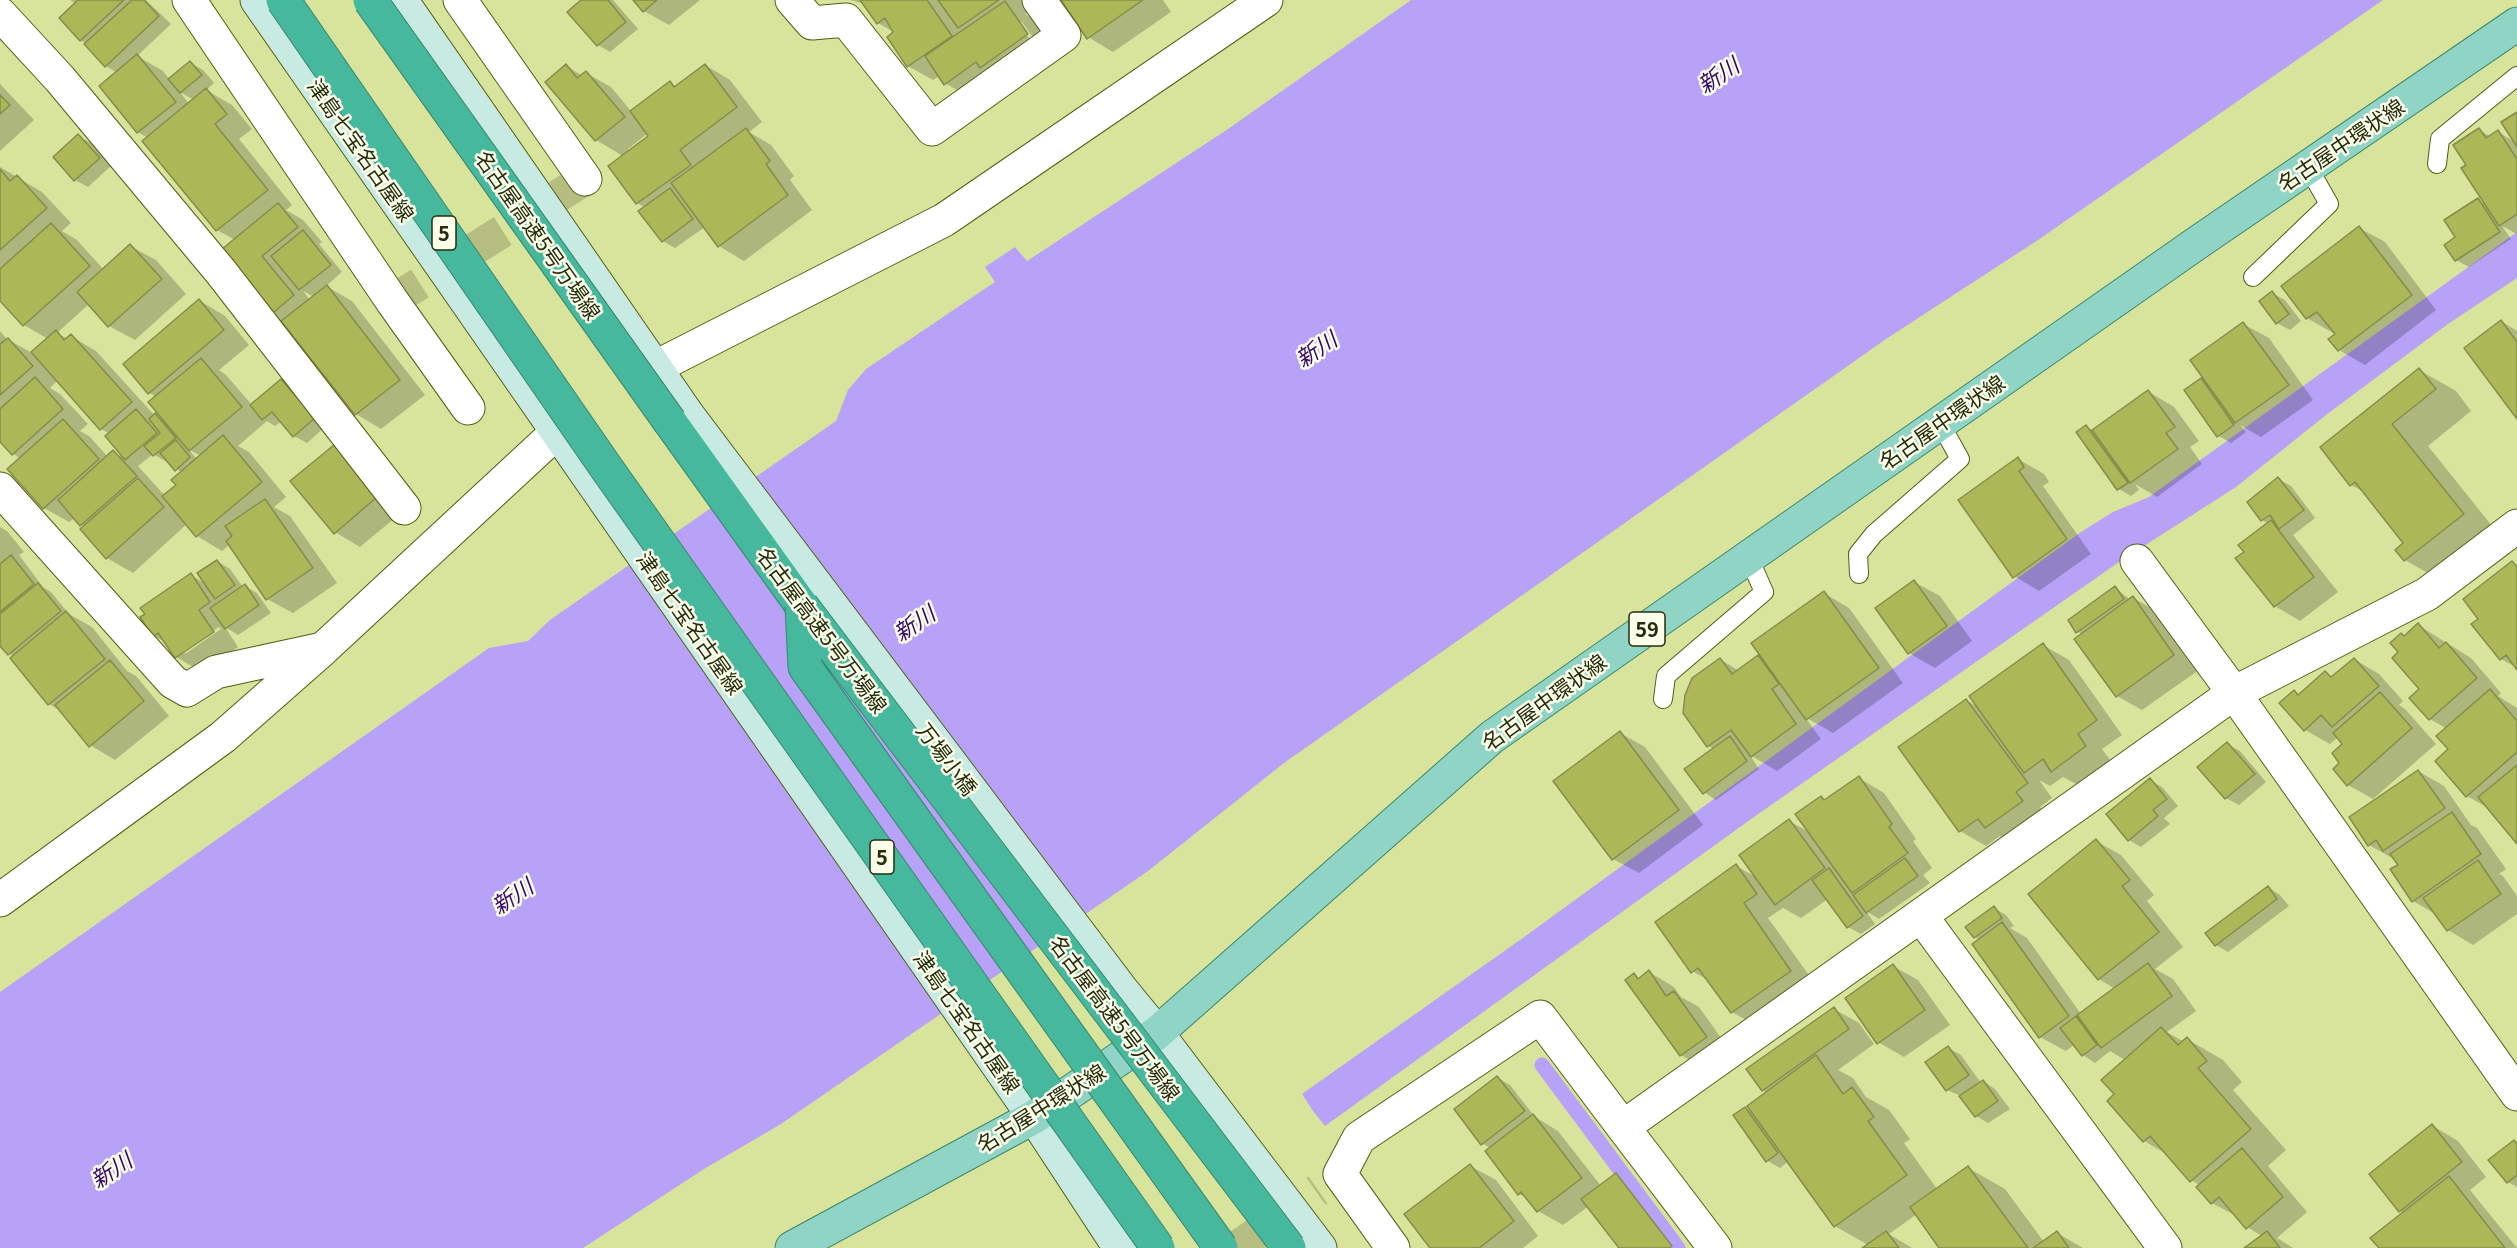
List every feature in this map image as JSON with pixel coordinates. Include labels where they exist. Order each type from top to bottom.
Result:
[{"type":"highway","name":"5","points":[[283,0],[605,466],[1158,1248]]},
{"type":"highway","name":"名古屋高速5号万場線","points":[[370,0],[802,606],[1289,1248]]},
{"type":"highway","points":[[802,606],[805,668],[1221,1248]]},
{"type":"main road","name":"津島七宝名古屋線","points":[[257,0],[556,433],[1034,1117],[1120,1248]]},
{"type":"main road","points":[[401,0],[654,368]]},
{"type":"main road","name":"名古屋中環状線","points":[[792,1248],[1034,1117],[1157,1033],[1492,737],[2308,167],[2513,35]]},
{"type":"main road","name":"万場小橋","points":[[654,368],[1121,989],[1157,1033]]},
{"type":"main road","points":[[1157,1033],[1320,1248]]},
{"type":"street","points":[[189,0],[468,408]]},
{"type":"street","points":[[460,0],[585,179]]},
{"type":"street","points":[[792,0],[812,23],[846,20],[932,129],[1064,35],[1039,0]]},
{"type":"street","points":[[654,368],[944,220],[1266,0]]},
{"type":"street","points":[[0,14],[60,79],[221,272],[404,508]]},
{"type":"street","points":[[0,900],[223,737],[323,649],[556,433]]},
{"type":"street","points":[[0,489],[173,682],[187,690],[216,672],[323,649]]},
{"type":"street","points":[[1623,1127],[2234,693],[2427,594],[2517,526]]},
{"type":"street","points":[[2137,561],[2234,693],[2517,1094]]},
{"type":"street","points":[[1921,916],[2165,1248]]},
{"type":"street","points":[[1394,1248],[1329,1182],[1359,1138],[1540,1017],[1715,1248]]},
{"type":"lane","points":[[2437,164],[2440,139],[2517,76]]},
{"type":"lane","points":[[2253,277],[2329,204],[2308,167]]},
{"type":"lane","points":[[1858,574],[1858,554],[1874,534],[1960,459],[1940,423]]},
{"type":"lane","points":[[1663,699],[1666,676],[1764,592],[1749,558]]},
{"type":"water","name":"新川","points":[[1411,0],[2383,0],[2038,240],[1886,339],[1284,763],[1148,871],[781,1124],[704,1169],[583,1248],[0,1248],[0,992],[489,648],[528,641],[550,620],[836,421],[848,390],[866,369],[995,282],[985,267],[1015,247],[1027,261],[1228,129]]},
{"type":"water","points":[[2517,232],[2517,278],[2448,324],[2326,415],[2236,487],[2119,562],[1754,817],[1325,1126],[1313,1111],[1302,1094],[1520,940],[2081,532],[2113,512],[2149,497]]},
{"type":"building","points":[[78,0],[124,0],[80,41],[59,18]]},
{"type":"building","points":[[132,0],[144,0],[159,16],[105,67],[84,44]]},
{"type":"building","points":[[581,0],[608,0],[626,22],[597,46],[567,12]]},
{"type":"building","points":[[633,0],[657,0],[643,12]]},
{"type":"building","points":[[860,0],[927,0],[952,36],[907,67],[887,37],[893,32],[885,18],[877,24]]},
{"type":"building","points":[[938,0],[999,0],[958,28]]},
{"type":"building","points":[[1061,0],[1143,0],[1087,39]]},
{"type":"building","points":[[1005,1],[1028,34],[980,68],[976,62],[944,85],[925,56]]},
{"type":"building","points":[[137,54],[176,102],[137,133],[99,86]]},
{"type":"building","points":[[190,61],[202,75],[180,93],[168,79]]},
{"type":"building","points":[[566,64],[577,78],[586,71],[625,117],[595,141],[545,82]]},
{"type":"building","points":[[705,64],[737,107],[680,150],[691,165],[636,204],[608,166],[648,136],[630,111],[670,81],[674,87]]},
{"type":"building","points":[[206,88],[227,114],[215,124],[268,190],[216,231],[142,141]]},
{"type":"building","points":[[0,95],[10,105],[0,114]]},
{"type":"building","points":[[2517,112],[2517,147],[2501,122]]},
{"type":"building","points":[[746,128],[770,161],[766,164],[788,195],[718,247],[671,183]]},
{"type":"building","points":[[2479,128],[2486,138],[2498,130],[2517,159],[2517,214],[2499,226],[2461,168],[2466,165],[2453,145]]},
{"type":"building","points":[[78,134],[100,158],[74,181],[53,157]]},
{"type":"building","points":[[0,169],[10,181],[17,175],[47,208],[0,250]]},
{"type":"building","points":[[670,188],[693,219],[662,242],[638,211]]},
{"type":"building","points":[[2478,198],[2500,232],[2455,261],[2444,245],[2455,237],[2444,220]]},
{"type":"building","points":[[278,203],[298,227],[262,256],[294,295],[268,317],[216,254]]},
{"type":"building","points":[[51,223],[90,266],[23,326],[0,301],[0,269]]},
{"type":"building","points":[[2359,226],[2412,295],[2338,351],[2328,339],[2335,334],[2317,312],[2306,319],[2281,286]]},
{"type":"building","points":[[303,230],[331,265],[299,290],[271,256]]},
{"type":"building","points":[[130,244],[162,279],[108,327],[77,292]]},
{"type":"building","points":[[327,285],[400,380],[355,415],[281,321]]},
{"type":"building","points":[[2272,291],[2289,314],[2276,324],[2259,301]]},
{"type":"building","points":[[199,299],[224,330],[148,394],[123,364]]},
{"type":"building","points":[[2501,320],[2517,342],[2517,419],[2464,348]]},
{"type":"building","points":[[2243,322],[2289,385],[2235,423],[2190,360]]},
{"type":"building","points":[[56,330],[64,340],[71,334],[132,402],[100,430],[31,352]]},
{"type":"building","points":[[8,338],[33,366],[0,395],[0,344]]},
{"type":"building","points":[[201,358],[242,407],[189,451],[148,402]]},
{"type":"building","points":[[2419,368],[2436,389],[2392,424],[2464,514],[2404,561],[2395,550],[2403,543],[2355,482],[2350,486],[2320,447]]},
{"type":"building","points":[[35,377],[63,409],[12,455],[0,442],[0,409]]},
{"type":"building","points":[[2201,378],[2234,425],[2217,437],[2184,390]]},
{"type":"building","points":[[281,379],[315,418],[293,437],[272,412],[262,420],[250,405]]},
{"type":"building","points":[[2148,390],[2175,427],[2166,433],[2178,449],[2130,483],[2092,430]]},
{"type":"building","points":[[136,409],[157,433],[125,460],[105,436]]},
{"type":"building","points":[[155,413],[176,438],[153,456],[144,446],[160,433],[149,419]]},
{"type":"building","points":[[63,419],[99,459],[43,509],[7,469]]},
{"type":"building","points":[[2086,425],[2128,483],[2117,490],[2076,432]]},
{"type":"building","points":[[223,435],[262,482],[196,537],[162,496],[176,485],[171,480]]},
{"type":"building","points":[[176,440],[190,457],[175,471],[160,453]]},
{"type":"building","points":[[334,445],[377,497],[334,534],[290,481]]},
{"type":"building","points":[[113,450],[137,476],[80,526],[58,500]]},
{"type":"building","points":[[2018,457],[2024,467],[2019,471],[2067,539],[2013,578],[1958,500]]},
{"type":"building","points":[[2278,477],[2304,510],[2279,529],[2270,515],[2261,521],[2247,502]]},
{"type":"building","points":[[138,478],[164,507],[106,559],[80,529]]},
{"type":"building","points":[[265,499],[313,568],[266,600],[226,541],[232,536],[225,526]]},
{"type":"building","points":[[2271,520],[2314,577],[2274,607],[2235,558],[2244,552],[2238,545]]},
{"type":"building","points":[[11,555],[34,584],[0,612],[0,564]]},
{"type":"building","points":[[217,560],[235,585],[215,599],[197,573]]},
{"type":"building","points":[[2512,561],[2517,567],[2517,670],[2506,655],[2500,660],[2471,624],[2478,619],[2463,599]]},
{"type":"building","points":[[191,573],[210,602],[199,610],[214,632],[175,658],[158,633],[153,637],[140,617],[145,614],[140,608]]},
{"type":"building","points":[[1914,580],[1947,626],[1908,654],[1875,608]]},
{"type":"building","points":[[38,583],[61,611],[8,655],[0,646],[0,614]]},
{"type":"building","points":[[245,584],[259,605],[225,629],[210,608]]},
{"type":"building","points":[[2115,586],[2124,599],[2076,633],[2068,620]]},
{"type":"building","points":[[1824,591],[1879,668],[1806,720],[1751,643]]},
{"type":"building","points":[[2133,596],[2174,655],[2116,697],[2074,639]]},
{"type":"building","points":[[66,611],[105,659],[48,705],[10,658]]},
{"type":"building","points":[[2418,623],[2439,648],[2446,642],[2477,678],[2429,720],[2409,698],[2419,689],[2392,658],[2398,652],[2390,643],[2401,633],[2404,636]]},
{"type":"building","points":[[2043,643],[2097,720],[2078,734],[2086,746],[2051,772],[2043,759],[2024,773],[1969,696]]},
{"type":"building","points":[[1758,655],[1779,684],[1772,689],[1796,724],[1751,757],[1731,730],[1707,747],[1683,713],[1685,695],[1692,678],[1720,658],[1732,674]]},
{"type":"building","points":[[2354,658],[2379,686],[2332,727],[2321,715],[2304,731],[2279,703],[2294,690],[2298,695],[2325,671],[2331,677]]},
{"type":"building","points":[[110,660],[144,701],[89,747],[55,705]]},
{"type":"building","points":[[2490,689],[2517,721],[2517,752],[2466,797],[2435,761],[2448,749],[2436,736]]},
{"type":"building","points":[[2380,692],[2412,728],[2347,786],[2333,769],[2339,763],[2332,753],[2342,744],[2333,733]]},
{"type":"building","points":[[1966,699],[2028,783],[2016,792],[2023,801],[1985,828],[1978,819],[1959,832],[1898,747]]},
{"type":"building","points":[[1620,731],[1679,810],[1612,860],[1553,781]]},
{"type":"building","points":[[1730,736],[1747,761],[1703,794],[1684,769]]},
{"type":"building","points":[[2227,742],[2255,774],[2225,799],[2197,767]]},
{"type":"building","points":[[2517,765],[2517,844],[2478,797]]},
{"type":"building","points":[[2418,770],[2445,808],[2383,851],[2376,840],[2368,846],[2349,817]]},
{"type":"building","points":[[1859,776],[1892,824],[1889,827],[1908,853],[1852,893],[1795,814],[1821,796],[1824,800]]},
{"type":"building","points":[[2150,778],[2167,799],[2153,810],[2158,816],[2128,841],[2106,814]]},
{"type":"building","points":[[2452,812],[2481,854],[2412,902],[2390,869],[2398,865],[2390,854]]},
{"type":"building","points":[[1789,819],[1825,868],[1775,905],[1739,855]]},
{"type":"building","points":[[2096,839],[2130,880],[2122,886],[2159,932],[2098,980],[2028,894]]},
{"type":"building","points":[[1905,858],[1918,876],[1866,913],[1853,895]]},
{"type":"building","points":[[2478,860],[2501,894],[2447,931],[2423,898]]},
{"type":"building","points":[[1736,864],[1757,894],[1744,903],[1791,971],[1731,1013],[1698,968],[1691,973],[1655,922]]},
{"type":"building","points":[[1829,868],[1863,916],[1847,928],[1812,880]]},
{"type":"building","points":[[2268,886],[2277,899],[2215,946],[2205,933]]},
{"type":"building","points":[[1994,906],[2002,918],[1974,938],[1965,927]]},
{"type":"building","points":[[2002,922],[2069,1016],[2039,1038],[1972,944]]},
{"type":"building","points":[[2148,963],[2172,996],[2101,1048],[2077,1015]]},
{"type":"building","points":[[1893,964],[1925,1010],[1877,1044],[1845,998]]},
{"type":"building","points":[[1649,970],[1666,996],[1674,991],[1707,1037],[1680,1056],[1625,980],[1634,973],[1638,979]]},
{"type":"building","points":[[1834,1007],[1849,1029],[1762,1091],[1746,1069]]},
{"type":"building","points":[[2076,1016],[2097,1045],[2082,1056],[2060,1028]]},
{"type":"building","points":[[2161,1027],[2178,1045],[2187,1037],[2207,1061],[2198,1068],[2251,1129],[2190,1182],[2150,1136],[2143,1142],[2107,1101],[2114,1094],[2101,1080]]},
{"type":"building","points":[[1948,1046],[1969,1075],[1946,1091],[1925,1062]]},
{"type":"building","points":[[1816,1055],[1843,1094],[1852,1087],[1874,1117],[1868,1121],[1907,1175],[1834,1227],[1747,1106]]},
{"type":"building","points":[[1497,1076],[1525,1111],[1481,1145],[1454,1109]]},
{"type":"building","points":[[1983,1080],[1998,1101],[1975,1117],[1959,1096]]},
{"type":"building","points":[[1745,1107],[1778,1153],[1766,1162],[1733,1115]]},
{"type":"building","points":[[1533,1114],[1582,1178],[1537,1212],[1521,1192],[1518,1195],[1485,1151]]},
{"type":"building","points":[[2432,1124],[2462,1162],[2399,1212],[2369,1174]]},
{"type":"building","points":[[2514,1140],[2517,1144],[2517,1175],[2507,1183],[2488,1160]]},
{"type":"building","points":[[2242,1148],[2283,1197],[2246,1229],[2219,1197],[2211,1204],[2196,1187]]},
{"type":"building","points":[[1470,1164],[1514,1221],[1479,1248],[1430,1248],[1404,1214]]},
{"type":"building","points":[[1968,1166],[2028,1248],[1939,1248],[1910,1207]]},
{"type":"building","points":[[1616,1173],[1672,1246],[1669,1248],[1619,1248],[1581,1199]]},
{"type":"building","points":[[2449,1176],[2505,1248],[2379,1248],[2370,1238]]},
{"type":"building","points":[[1886,1231],[1899,1248],[1862,1248]]},
{"type":"building","points":[[2057,1231],[2069,1248],[2033,1248]]},
{"type":"building","points":[[2267,1231],[2280,1248],[2244,1248]]},
{"type":"waterway","points":[[1542,1065],[1678,1248]]},
{"type":"tunnel","points":[[392,301],[585,179]]},
{"type":"tunnel","points":[[1236,1248],[1318,1190]]}]
